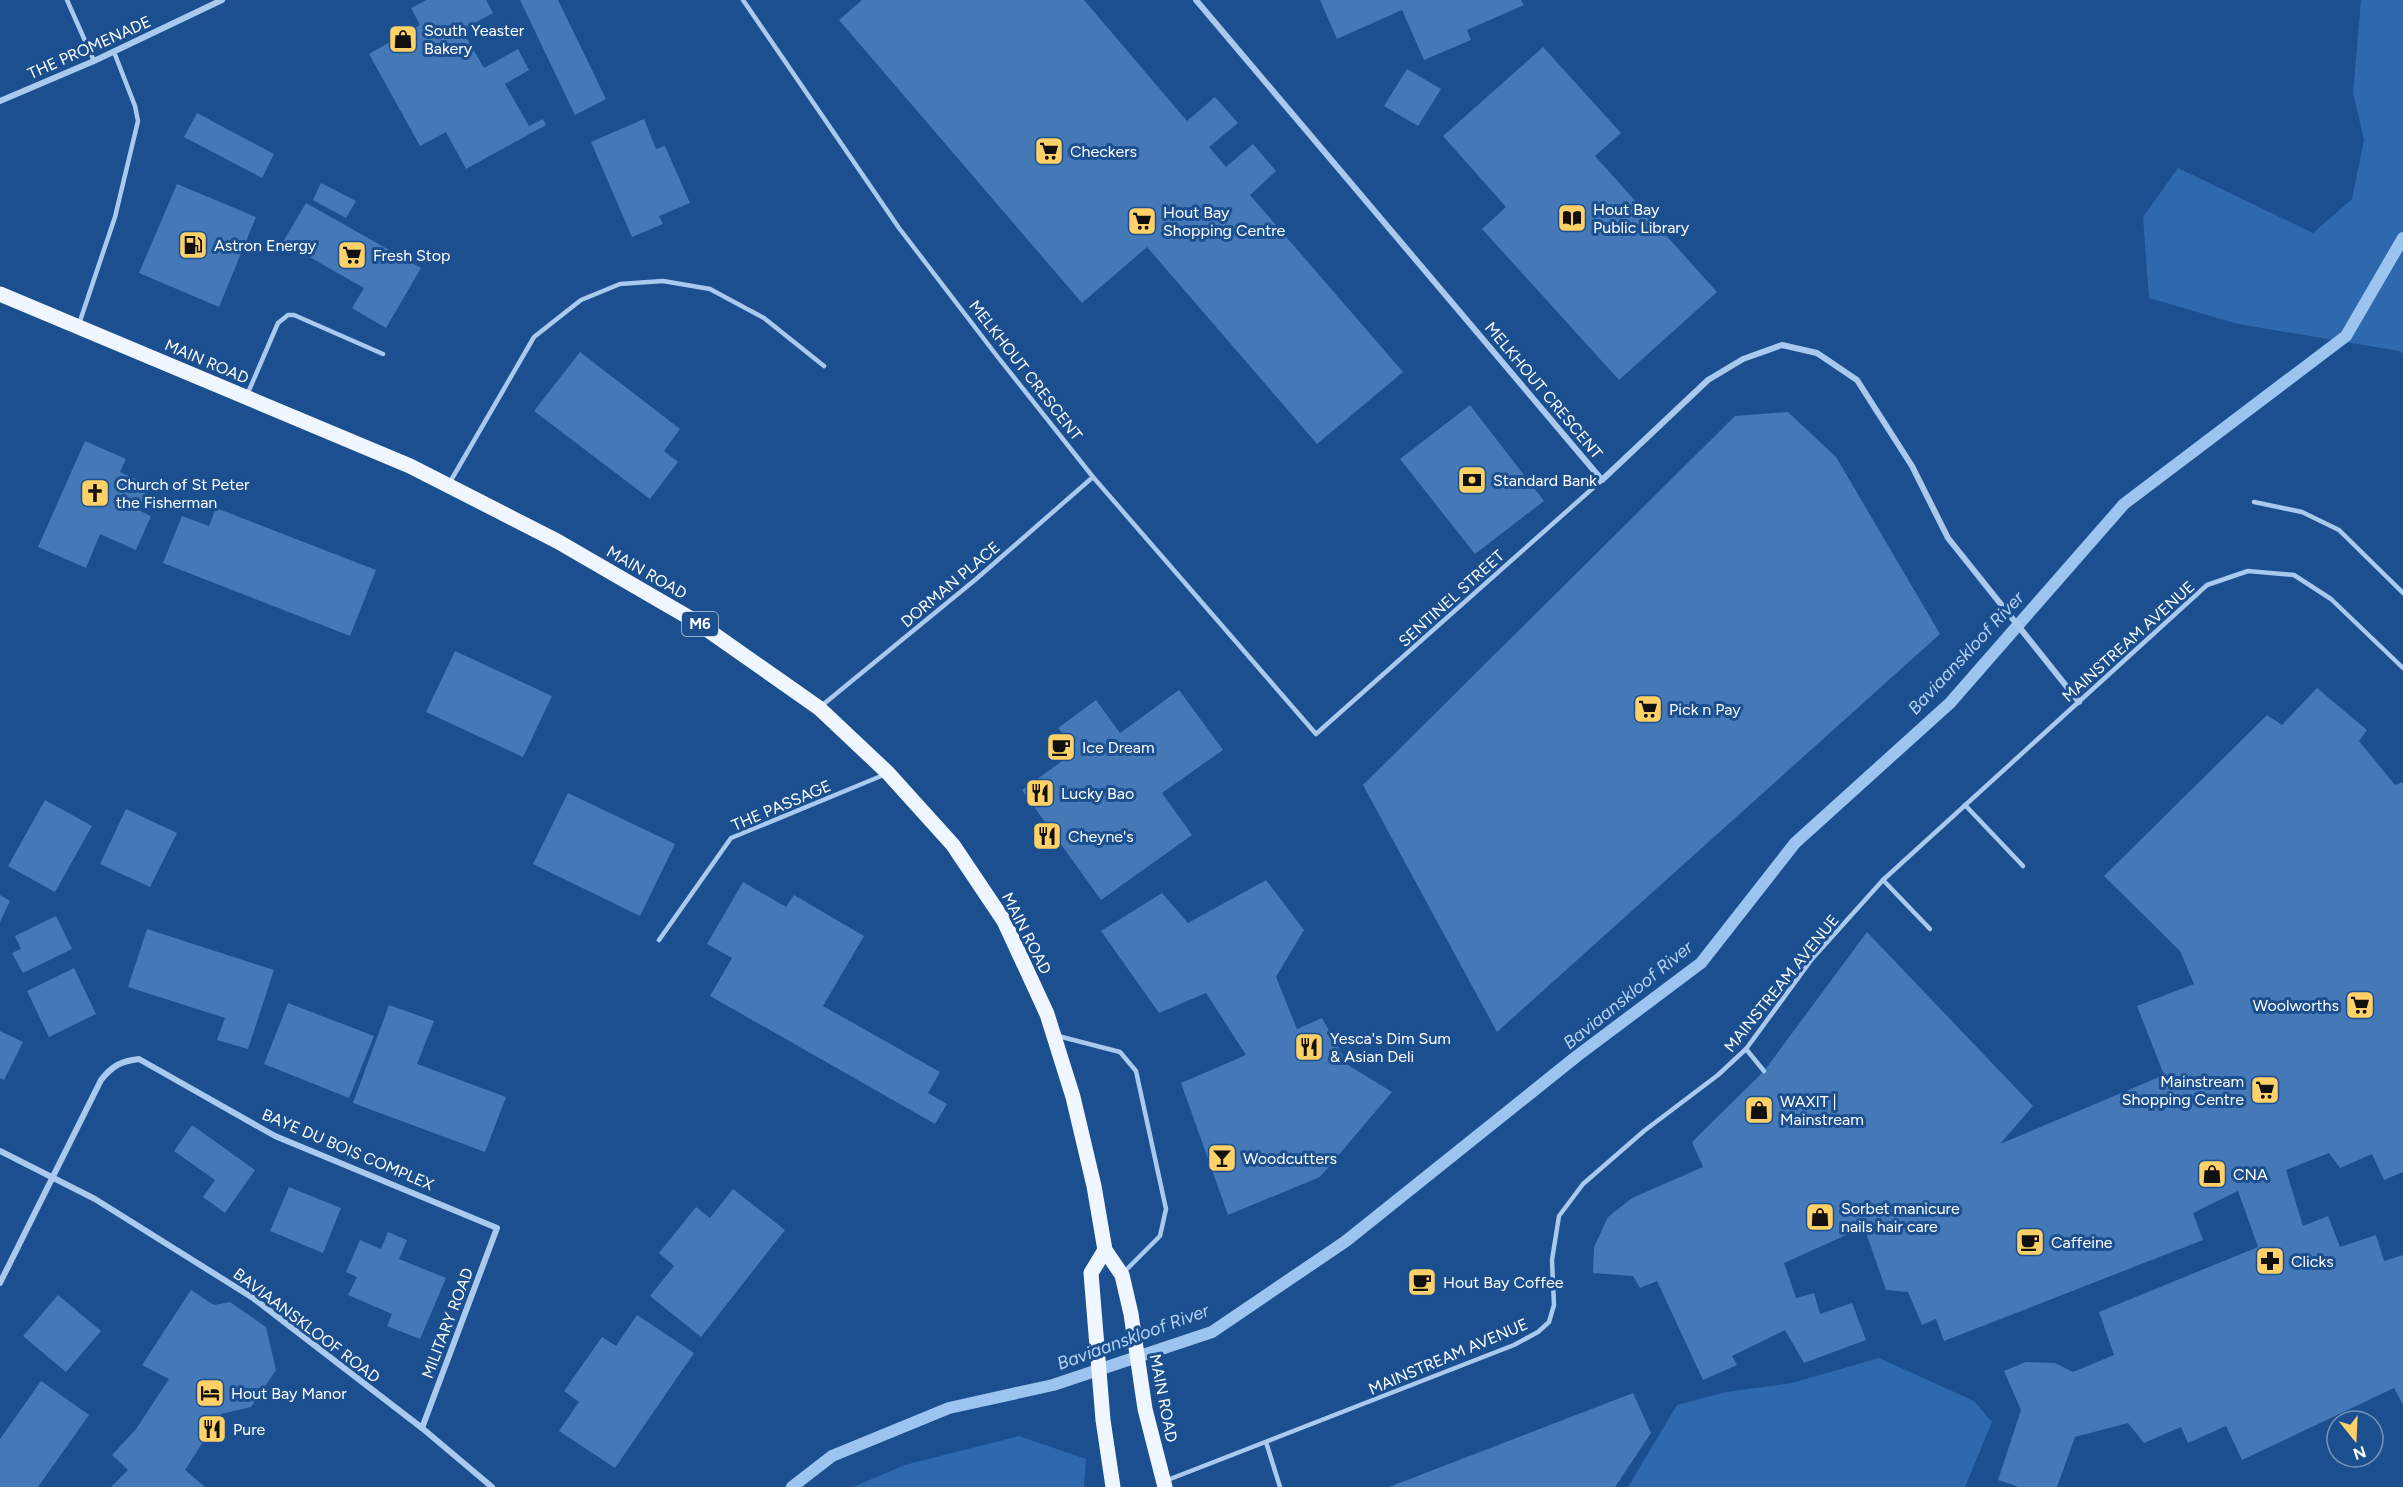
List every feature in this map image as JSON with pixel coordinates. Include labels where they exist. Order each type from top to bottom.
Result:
[{"type":"main road","name":"MAIN ROAD","points":[[0,294],[410,466],[557,542],[695,621],[819,708],[888,773],[953,845],[1004,921],[1055,1036],[1095,1186],[1105,1250],[1122,1275],[1131,1314],[1145,1409],[1162,1485]]},
{"type":"main road","points":[[1105,1250],[1092,1273],[1094,1324],[1103,1419],[1113,1487]]},
{"type":"street","name":"THE PROMENADE","points":[[0,101],[114,52],[222,0]]},
{"type":"street","name":"MELKHOUT CRESCENT","points":[[1196,0],[1602,480],[1708,380],[1743,359],[1782,345],[1817,353],[1857,380],[1912,466],[1948,538],[2079,702]]},
{"type":"street","name":"BAYE DU BOIS COMPLEX","points":[[0,1283],[101,1080],[111,1068],[123,1061],[139,1059],[275,1136],[497,1227]]},
{"type":"street","name":"BAVIAANSKLOOF ROAD","points":[[0,1151],[95,1199],[253,1298],[422,1428],[492,1487]]},
{"type":"street","name":"MILITARY ROAD","points":[[422,1428],[497,1227]]},
{"type":"lane","points":[[67,0],[94,61]]},
{"type":"lane","name":"MELKHOUT CRESCENT","points":[[743,0],[899,228],[1094,477],[1316,734]]},
{"type":"lane","points":[[78,327],[115,217],[137,128],[135,106],[114,52]]},
{"type":"lane","points":[[448,486],[534,337],[581,300],[620,284],[663,281],[710,289],[764,318],[824,366]]},
{"type":"lane","points":[[246,397],[278,323],[288,315],[294,315],[383,354]]},
{"type":"lane","name":"DORMAN PLACE","points":[[819,708],[975,580],[1094,477]]},
{"type":"lane","name":"SENTINEL STREET","points":[[1316,734],[1602,480]]},
{"type":"lane","points":[[2254,502],[2302,512],[2339,530],[2403,593]]},
{"type":"lane","name":"MAINSTREAM AVENUE","points":[[1162,1485],[1514,1345],[1538,1332],[1549,1322],[1554,1305],[1552,1260],[1559,1216],[1577,1192],[1604,1163],[1718,1075],[1746,1049],[1812,959],[1883,880],[2207,585],[2248,571],[2294,574],[2331,599],[2403,668]]},
{"type":"lane","name":"THE PASSAGE","points":[[659,940],[731,838],[888,773]]},
{"type":"lane","points":[[1965,805],[2023,866]]},
{"type":"lane","points":[[1883,880],[1930,929]]},
{"type":"lane","points":[[1055,1036],[1120,1052],[1136,1071],[1166,1209],[1160,1236],[1122,1275]]},
{"type":"lane","points":[[1746,1049],[1764,1071]]},
{"type":"lane","points":[[1266,1442],[1280,1487]]},
{"type":"shaded area","points":[[2361,0],[2403,0],[2403,354],[2399,351],[2238,324],[2149,298],[2143,217],[2178,168],[2313,233],[2352,199],[2364,140],[2353,93]]},
{"type":"shaded area","points":[[1879,1358],[1974,1401],[1992,1422],[1965,1487],[1628,1487],[1677,1405],[1726,1392],[1792,1383]]},
{"type":"shaded area","points":[[1019,1436],[1086,1459],[1084,1487],[853,1487],[905,1465]]},
{"type":"building","points":[[426,0],[486,0],[493,13],[462,30],[484,68],[518,49],[529,70],[505,84],[529,126],[543,119],[546,125],[466,169],[446,132],[420,146],[369,54],[420,25],[411,8]]},
{"type":"building","points":[[520,0],[558,0],[606,99],[575,115]]},
{"type":"building","name":"Hout Bay Shopping Centre","points":[[862,0],[1084,0],[1187,121],[1215,97],[1238,123],[1209,147],[1226,167],[1253,144],[1276,171],[1250,195],[1403,372],[1317,444],[1147,247],[1082,303],[839,20]]},
{"type":"building","points":[[1320,0],[1521,0],[1524,5],[1467,30],[1471,40],[1424,60],[1402,10],[1337,39]]},
{"type":"building","name":"Hout Bay Public Library","points":[[1543,47],[1621,133],[1595,156],[1717,292],[1619,380],[1482,229],[1506,207],[1443,136]]},
{"type":"building","points":[[1407,69],[1441,89],[1418,126],[1384,106]]},
{"type":"building","points":[[197,113],[274,154],[262,178],[184,137]]},
{"type":"building","points":[[644,119],[656,149],[665,146],[690,203],[659,216],[663,224],[632,237],[591,142]]},
{"type":"building","points":[[321,183],[356,201],[346,218],[313,200]]},
{"type":"building","points":[[177,184],[256,217],[219,307],[139,273]]},
{"type":"building","name":"Fresh Stop","points":[[306,203],[421,268],[386,328],[352,308],[364,288],[283,242]]},
{"type":"building","points":[[580,352],[680,429],[664,451],[678,462],[650,499],[534,411]]},
{"type":"building","name":"Standard Bank","points":[[1470,405],[1544,501],[1475,554],[1400,459]]},
{"type":"building","name":"Pick n Pay","points":[[1788,412],[1836,457],[1940,634],[1497,1032],[1363,785],[1735,416]]},
{"type":"building","points":[[85,441],[126,459],[120,472],[149,485],[138,510],[151,516],[136,550],[100,534],[86,568],[38,547]]},
{"type":"building","points":[[216,508],[376,570],[350,636],[163,563],[182,516],[209,526]]},
{"type":"building","points":[[455,651],[552,696],[523,757],[426,712]]},
{"type":"building","name":"Mainstream Shopping Centre","points":[[2317,688],[2367,730],[2359,741],[2395,785],[2403,782],[2403,1172],[2384,1180],[2372,1154],[2340,1168],[2329,1153],[2286,1170],[2303,1226],[2328,1216],[2340,1247],[2376,1235],[2384,1261],[2403,1255],[2403,1405],[2394,1388],[2350,1409],[2325,1409],[2325,1421],[2242,1460],[2226,1426],[2188,1443],[2181,1427],[2144,1443],[2128,1423],[2075,1437],[2057,1487],[2019,1487],[1998,1480],[2021,1410],[2004,1371],[2026,1362],[2055,1363],[2073,1372],[2114,1355],[2099,1312],[2258,1247],[2238,1191],[2193,1213],[2203,1240],[1944,1341],[1936,1319],[1922,1325],[1908,1292],[1886,1290],[1864,1227],[1784,1263],[1796,1298],[1814,1293],[1820,1314],[1852,1303],[1866,1340],[1804,1363],[1785,1330],[1732,1356],[1737,1365],[1703,1380],[1657,1281],[1640,1288],[1633,1276],[1593,1273],[1594,1247],[1608,1217],[1632,1198],[1703,1167],[1692,1142],[1764,1071],[1867,932],[2033,1106],[2000,1144],[2164,1075],[2137,1006],[2194,984],[2180,951],[2104,876],[2267,715],[2282,725]]},
{"type":"building","points":[[1179,690],[1223,750],[1162,793],[1192,835],[1101,900],[1022,790],[1076,751],[1058,728],[1096,700],[1120,733]]},
{"type":"building","points":[[568,793],[675,844],[640,916],[533,864]]},
{"type":"building","points":[[45,800],[92,826],[55,892],[8,866]]},
{"type":"building","points":[[126,809],[177,833],[150,887],[100,864]]},
{"type":"building","points":[[1266,880],[1304,930],[1276,977],[1297,1029],[1322,1018],[1348,1065],[1392,1092],[1320,1177],[1228,1215],[1181,1083],[1246,1055],[1206,993],[1159,1013],[1101,931],[1162,893],[1188,923]]},
{"type":"building","points":[[743,882],[786,907],[794,895],[864,936],[823,1006],[940,1072],[928,1093],[947,1104],[935,1124],[710,996],[732,958],[707,944]]},
{"type":"building","points":[[0,895],[10,901],[0,922]]},
{"type":"building","points":[[56,916],[72,949],[23,973],[12,953],[21,949],[15,936]]},
{"type":"building","points":[[147,929],[274,970],[248,1049],[217,1040],[225,1018],[128,987]]},
{"type":"building","points":[[74,968],[96,1014],[49,1037],[27,991]]},
{"type":"building","points":[[288,1003],[374,1036],[349,1098],[264,1064]]},
{"type":"building","points":[[389,1005],[434,1021],[417,1064],[506,1097],[485,1152],[353,1103]]},
{"type":"building","points":[[0,1031],[23,1042],[4,1080],[0,1078]]},
{"type":"building","points":[[192,1125],[255,1170],[225,1213],[203,1197],[215,1180],[174,1151]]},
{"type":"building","points":[[289,1187],[341,1208],[323,1253],[270,1231]]},
{"type":"building","points":[[733,1189],[785,1230],[701,1337],[650,1296],[674,1266],[659,1253],[696,1207],[710,1218]]},
{"type":"building","points":[[388,1232],[407,1240],[399,1259],[446,1278],[420,1339],[387,1326],[392,1314],[348,1295],[357,1277],[346,1272],[360,1240],[381,1249]]},
{"type":"building","name":"Hout Bay Manor","points":[[191,1290],[214,1305],[230,1302],[266,1327],[276,1370],[251,1407],[221,1414],[185,1470],[205,1487],[111,1487],[128,1470],[112,1455],[136,1429],[169,1379],[142,1365]]},
{"type":"building","points":[[58,1295],[101,1331],[66,1372],[23,1336]]},
{"type":"building","points":[[637,1315],[694,1353],[615,1468],[559,1431],[579,1402],[564,1391],[602,1337],[616,1346]]},
{"type":"building","points":[[41,1381],[89,1415],[38,1487],[0,1487],[0,1439]]},
{"type":"building","points":[[1633,1393],[1651,1433],[1615,1487],[1389,1487]]},
{"type":"waterway","name":"Baviaanskloof River","points":[[792,1487],[832,1456],[949,1408],[1053,1385],[1212,1332],[1346,1241],[1577,1056],[1701,963],[1795,843],[1950,703],[2124,504],[2346,336],[2403,238]]},
{"type":"place","name":"South Yeaster Bakery","points":[[403,39]]},
{"type":"place","name":"Checkers","points":[[1049,151]]},
{"type":"place","name":"Hout Bay Public Library","points":[[1572,218]]},
{"type":"place","name":"Hout Bay Shopping Centre","points":[[1142,221]]},
{"type":"place","name":"Astron Energy","points":[[193,245]]},
{"type":"place","name":"Fresh Stop","points":[[352,255]]},
{"type":"place","name":"Standard Bank","points":[[1472,480]]},
{"type":"place","name":"Church of St Peter the Fisherman","points":[[95,493]]},
{"type":"place","name":"Pick n Pay","points":[[1648,709]]},
{"type":"place","name":"Ice Dream","points":[[1061,747]]},
{"type":"place","name":"Lucky Bao","points":[[1040,793]]},
{"type":"place","name":"Cheyne's","points":[[1047,836]]},
{"type":"place","name":"Woolworths","points":[[2360,1005]]},
{"type":"place","name":"Yesca's Dim Sum & Asian Deli","points":[[1309,1047]]},
{"type":"place","name":"Mainstream Shopping Centre","points":[[2265,1090]]},
{"type":"place","name":"WAXIT | Mainstream","points":[[1759,1110]]},
{"type":"place","name":"Woodcutters","points":[[1222,1158]]},
{"type":"place","name":"CNA","points":[[2212,1174]]},
{"type":"place","name":"Sorbet manicure nails hair care","points":[[1820,1217]]},
{"type":"place","name":"Caffeine","points":[[2030,1242]]},
{"type":"place","name":"Clicks","points":[[2270,1261]]},
{"type":"place","name":"Hout Bay Coffee","points":[[1422,1282]]},
{"type":"place","name":"Hout Bay Manor","points":[[210,1393]]},
{"type":"place","name":"Pure","points":[[212,1429]]}]
